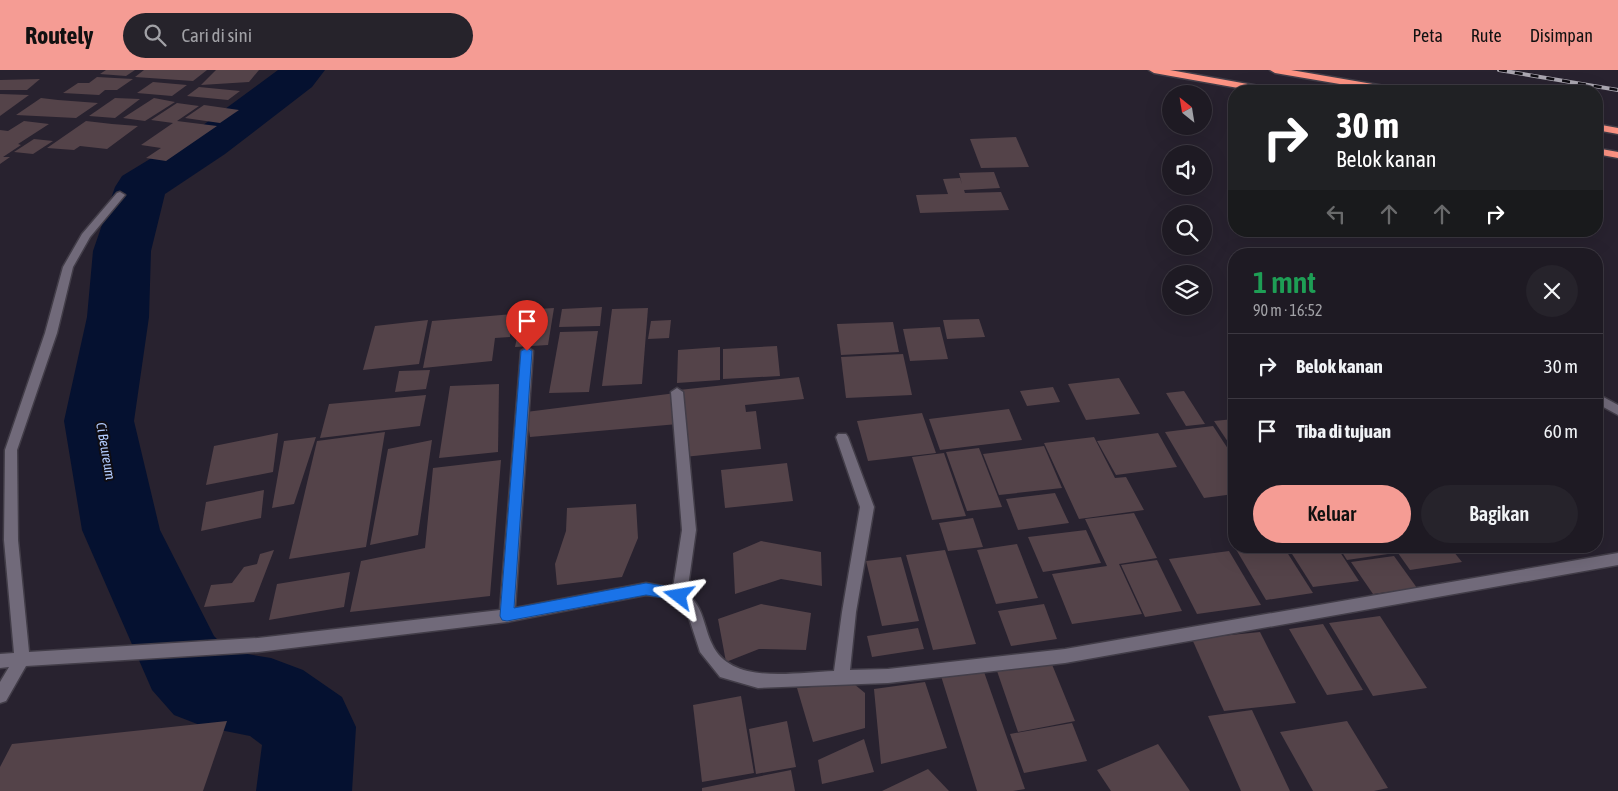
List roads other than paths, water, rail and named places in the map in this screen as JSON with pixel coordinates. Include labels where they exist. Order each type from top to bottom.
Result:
[{"type":"highway","points":[[1154,70],[1237,85]]},
{"type":"highway","points":[[1276,70],[1362,85]]},
{"type":"highway","points":[[1603,128],[1618,131]]},
{"type":"highway","points":[[1603,152],[1618,155]]},
{"type":"street","points":[[0,696],[22,659],[11,540],[11,450],[52,334],[68,267],[86,236],[120,195]]},
{"type":"street","points":[[507,616],[527,351]]},
{"type":"street","points":[[676,392],[689,530],[679,596]]},
{"type":"street","points":[[1603,401],[1618,411]]},
{"type":"street","points":[[841,677],[849,612],[867,507],[842,438]]},
{"type":"street","points":[[0,662],[148,650],[193,650],[258,645],[507,616],[646,589],[664,591],[679,596],[688,603],[695,613],[705,647],[726,672],[758,681],[888,676],[1065,656],[1618,559]]},
{"type":"waterway","name":"Ci Beureum","points":[[303,70],[296,78],[208,144],[141,187],[122,251],[118,317],[99,421],[121,530],[183,663],[205,687],[271,699],[310,727],[304,791]]},
{"type":"railway","points":[[1499,70],[1588,85]]},
{"type":"railway","points":[[1603,87],[1618,90]]}]
